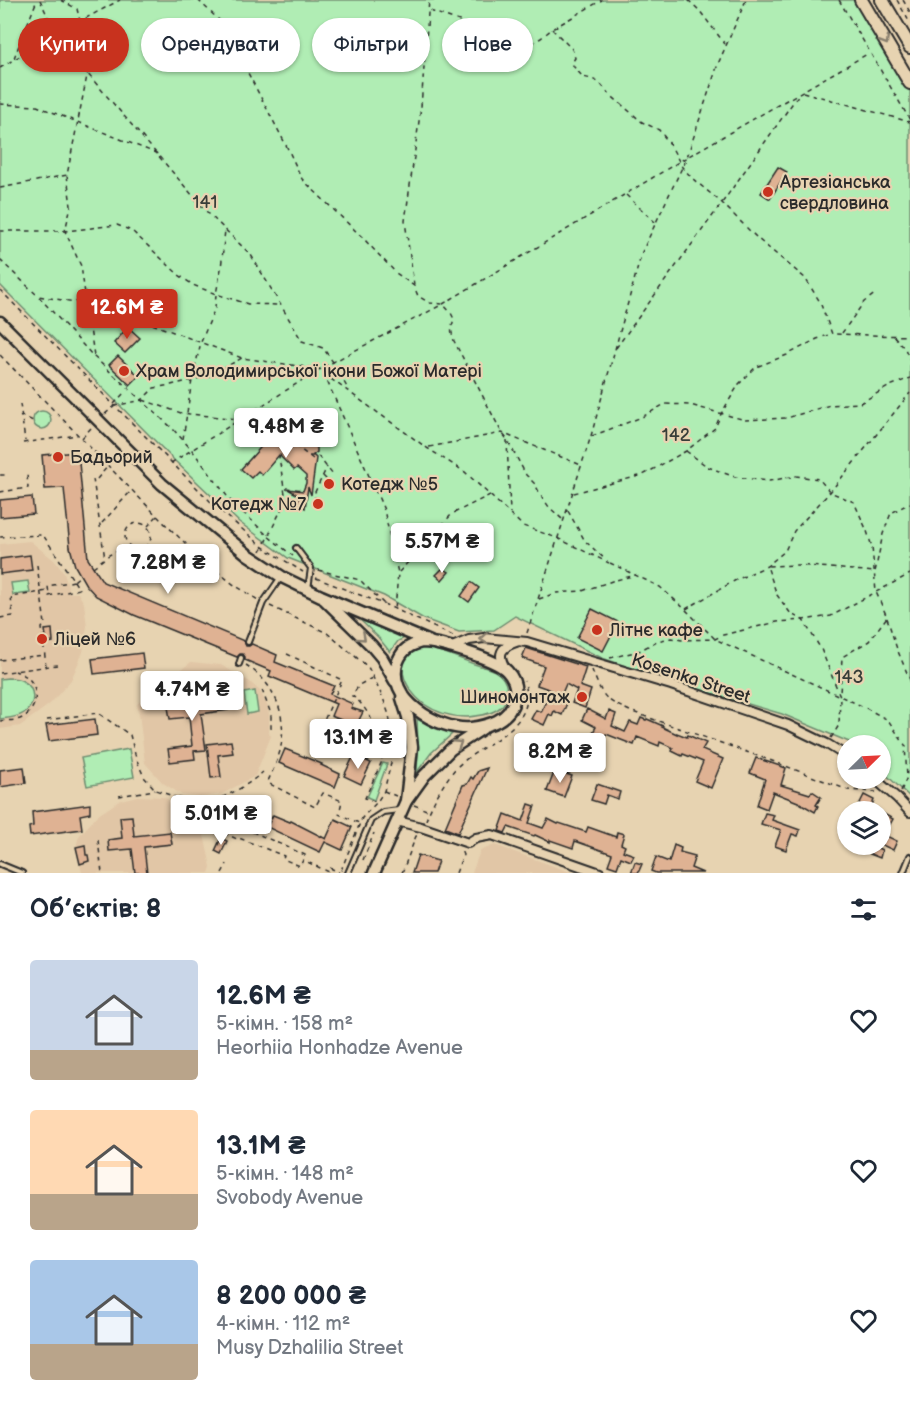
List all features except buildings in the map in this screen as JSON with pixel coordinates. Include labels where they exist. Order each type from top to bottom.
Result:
[{"type":"main road","points":[[861,0],[910,83]]},
{"type":"main road","points":[[882,0],[910,47]]},
{"type":"street","points":[[0,322],[162,484],[256,560],[282,577],[321,596],[430,642],[492,662],[507,670]]},
{"type":"street","points":[[321,596],[371,645],[382,658],[408,702],[420,712],[437,722],[454,727],[469,729],[488,725]]},
{"type":"street","name":"Kosenka Street","points":[[450,648],[470,640],[495,638],[522,641],[671,685],[789,725],[837,751]]},
{"type":"street","points":[[374,873],[404,806],[424,776],[451,749],[510,711],[516,691],[512,677],[502,663],[501,654],[502,650],[509,645],[522,641]]},
{"type":"street","points":[[404,806],[412,747],[408,717],[396,674],[397,664],[403,650],[414,644],[430,642]]},
{"type":"street","points":[[886,789],[910,812]]},
{"type":"street","points":[[397,821],[468,843],[476,837],[492,835],[600,873]]},
{"type":"lane","points":[[296,548],[311,568],[308,589]]},
{"type":"lane","points":[[248,642],[263,603],[282,577]]},
{"type":"lane","points":[[348,873],[371,820],[383,812],[404,806]]},
{"type":"lane","points":[[903,873],[910,856]]},
{"type":"lane","points":[[0,864],[21,873]]},
{"type":"path","points":[[39,0],[48,18]]},
{"type":"path","points":[[14,60],[39,0]]},
{"type":"path","points":[[61,0],[77,9],[80,18]]},
{"type":"path","points":[[87,18],[120,0]]},
{"type":"path","points":[[198,0],[221,22],[302,179],[396,273],[414,286]]},
{"type":"path","points":[[429,0],[421,107],[405,221],[414,286],[418,296],[430,303],[443,304],[451,313],[454,319],[451,329],[454,340],[502,433],[526,475],[535,484],[549,507],[563,520]]},
{"type":"path","points":[[429,11],[480,28],[491,37],[506,38],[523,44],[534,42],[602,0]]},
{"type":"path","points":[[688,0],[699,10],[726,45]]},
{"type":"path","points":[[522,641],[574,493],[642,252],[687,157],[718,64],[746,0]]},
{"type":"path","points":[[838,0],[910,121]]},
{"type":"path","points":[[897,0],[910,23]]},
{"type":"path","points":[[903,0],[910,12]]},
{"type":"path","points":[[552,29],[572,49],[575,58],[573,66],[583,77],[600,83],[608,93],[642,122],[659,130],[670,144],[682,167],[693,179],[722,203],[758,239],[805,278],[820,302],[832,334]]},
{"type":"path","points":[[171,463],[320,369],[443,304],[679,161],[869,52]]},
{"type":"path","points":[[0,68],[18,58]]},
{"type":"path","points":[[87,72],[67,175],[71,206],[65,231],[81,266],[94,357]]},
{"type":"path","points":[[87,72],[206,211],[251,255],[302,341],[323,348],[350,392]]},
{"type":"path","points":[[801,92],[910,121]]},
{"type":"path","points":[[615,349],[801,92]]},
{"type":"path","points":[[0,104],[37,106],[158,154]]},
{"type":"path","points":[[0,188],[67,175]]},
{"type":"path","points":[[625,194],[656,223]]},
{"type":"path","points":[[0,231],[65,231],[117,225],[132,231],[193,285],[248,304],[281,305]]},
{"type":"path","points":[[183,441],[192,380],[201,342],[215,308],[225,229]]},
{"type":"path","points":[[0,260],[38,296],[94,357],[172,428],[230,500],[292,555]]},
{"type":"path","points":[[0,290],[214,505],[263,546],[299,571],[386,605]]},
{"type":"path","points":[[842,334],[864,302],[876,293]]},
{"type":"path","points":[[38,296],[115,310],[242,358],[320,369],[384,510],[398,573],[395,611]]},
{"type":"path","points":[[574,493],[643,475],[686,451],[715,428],[739,384],[756,367],[832,334],[910,336]]},
{"type":"path","points":[[894,335],[910,360]]},
{"type":"path","points":[[0,355],[203,560],[233,584],[263,603],[327,633],[368,668],[383,698],[392,734],[392,758],[384,791],[362,818],[340,873],[330,868],[329,872],[303,860]]},
{"type":"path","points":[[142,400],[154,388],[209,376],[242,358]]},
{"type":"path","points":[[324,374],[427,448],[465,472],[523,526],[557,538],[660,587],[715,639],[864,706],[888,720],[910,750]]},
{"type":"path","points":[[591,436],[642,417],[665,405],[690,405],[745,420],[787,418],[830,405],[860,403],[910,378]]},
{"type":"path","points":[[81,438],[124,393]]},
{"type":"path","points":[[685,609],[736,580],[767,566],[785,550],[794,531],[830,492],[910,393]]},
{"type":"path","points":[[114,405],[142,400],[181,413],[239,419]]},
{"type":"path","points":[[20,404],[24,442],[78,435]]},
{"type":"path","points":[[21,416],[33,421]]},
{"type":"path","points":[[427,448],[502,433],[582,465]]},
{"type":"path","points":[[283,437],[300,447],[313,459]]},
{"type":"path","points":[[256,560],[286,500],[279,457],[292,443],[293,438]]},
{"type":"path","points":[[507,439],[510,513]]},
{"type":"path","points":[[686,451],[708,467],[735,477],[769,481],[796,476],[819,479],[830,492],[854,502],[872,547],[876,592],[910,680]]},
{"type":"path","points":[[309,456],[312,452]]},
{"type":"path","points":[[309,456],[318,456],[333,475]]},
{"type":"path","points":[[105,559],[95,479],[108,466]]},
{"type":"path","points":[[316,501],[314,494],[327,467]]},
{"type":"path","points":[[0,492],[28,488],[27,474]]},
{"type":"path","points":[[0,475],[6,475]]},
{"type":"path","points":[[322,476],[327,481]]},
{"type":"path","points":[[285,488],[303,490]]},
{"type":"path","points":[[102,523],[132,490]]},
{"type":"path","points":[[309,491],[314,494]]},
{"type":"path","points":[[398,573],[452,514],[490,495]]},
{"type":"path","points":[[875,572],[883,534],[891,513],[910,503]]},
{"type":"path","points":[[568,510],[585,541],[609,563]]},
{"type":"path","points":[[147,526],[157,516]]},
{"type":"path","points":[[140,523],[147,526],[152,538],[147,546],[135,549],[129,546],[125,536],[128,528],[140,523]]},
{"type":"path","points":[[0,537],[43,535],[74,581],[79,590],[49,596],[48,586],[74,581],[81,575]]},
{"type":"path","points":[[93,567],[109,555],[129,546]]},
{"type":"path","points":[[38,565],[45,624],[42,628],[46,667]]},
{"type":"path","points":[[767,566],[798,565],[875,572]]},
{"type":"path","points":[[767,566],[777,595],[790,614],[803,620],[821,649],[840,696]]},
{"type":"path","points":[[311,568],[360,580],[395,611],[453,636],[470,640]]},
{"type":"path","points":[[905,745],[907,777],[894,796],[848,790],[610,702],[601,692],[592,662],[639,651],[657,641],[671,638],[715,639],[777,621],[831,616],[910,574]]},
{"type":"path","points":[[538,599],[556,593],[582,591],[637,575]]},
{"type":"path","points":[[0,618],[14,616],[11,597],[48,591]]},
{"type":"path","points":[[827,744],[839,725],[842,657],[869,641],[886,617]]},
{"type":"path","points":[[287,654],[342,680],[322,725]]},
{"type":"path","points":[[0,660],[45,655]]},
{"type":"path","points":[[241,662],[263,678],[274,693],[282,714],[281,747],[268,781],[270,784],[315,807],[323,793],[342,801],[339,814],[360,823]]},
{"type":"path","points":[[0,673],[57,665]]},
{"type":"path","points":[[0,721],[20,719],[29,713],[34,704],[33,685],[28,678],[15,671]]},
{"type":"path","points":[[373,677],[358,685],[352,696],[358,700],[368,714],[392,758]]},
{"type":"path","points":[[262,690],[271,714],[271,730]]},
{"type":"path","points":[[47,720],[98,713],[130,735],[144,777],[156,790],[178,798],[202,802],[224,797],[263,772]]},
{"type":"path","points":[[348,750],[350,745],[382,759],[365,798],[377,802]]},
{"type":"path","points":[[119,796],[156,790]]},
{"type":"path","points":[[384,791],[404,806],[429,812]]},
{"type":"path","points":[[178,798],[212,828],[284,856],[283,859],[300,866],[305,855],[244,828]]},
{"type":"path","points":[[363,860],[374,833]]},
{"type":"path","points":[[402,873],[416,836],[426,836]]},
{"type":"path","points":[[98,840],[102,873]]},
{"type":"path","points":[[456,873],[463,855],[460,845]]},
{"type":"path","points":[[222,873],[227,864]]},
{"type":"shaded area","name":"Ліцей №6","points":[[30,541],[54,560],[64,573],[70,593],[78,593],[84,603],[87,627],[83,652],[71,680],[50,704],[20,726],[0,729],[0,544]]},
{"type":"shaded area","points":[[191,662],[221,665],[250,682],[260,691],[267,705],[271,736],[255,776],[222,794],[201,797],[182,795],[163,783],[145,763],[137,704]]},
{"type":"shaded area","points":[[137,796],[164,797],[183,809],[204,835],[211,867],[209,873],[82,873],[76,847],[79,836],[98,815],[121,800]]},
{"type":"shaded area","points":[[495,845],[573,873],[472,873],[480,851]]},
{"type":"green space","points":[[0,0],[861,0],[910,83],[910,797],[891,779],[891,735],[837,735],[837,737],[782,714],[602,658],[515,616],[494,630],[459,632],[424,619],[384,596],[288,558],[239,522],[0,285]]},
{"type":"green space","points":[[38,411],[46,411],[51,416],[49,427],[38,429],[33,424],[33,416]]},
{"type":"green space","points":[[162,545],[187,565],[175,577],[150,557]]},
{"type":"green space","points":[[28,581],[30,593],[13,595],[11,583]]},
{"type":"green space","points":[[358,618],[407,637],[398,641],[390,652]]},
{"type":"green space","points":[[421,647],[495,671],[506,684],[507,695],[502,705],[491,713],[467,717],[445,714],[424,704],[411,691],[403,674],[405,658]]},
{"type":"green space","points":[[0,679],[19,679],[27,684],[33,697],[31,706],[21,715],[0,719]]},
{"type":"green space","points":[[255,691],[258,712],[247,714],[244,693]]},
{"type":"green space","points":[[417,719],[452,734],[431,753],[417,772],[418,746]]},
{"type":"green space","points":[[129,749],[134,777],[87,786],[81,758]]},
{"type":"green space","points":[[383,763],[387,764],[374,800],[367,797]]},
{"type":"green space","points":[[227,799],[244,806],[232,833],[216,825]]},
{"type":"place","name":"Артезіанська свердловина","points":[[768,192]]},
{"type":"place","name":"Храм Володимирської ікони Божої Матері","points":[[124,371]]},
{"type":"place","name":"Бадьорий","points":[[58,457]]},
{"type":"place","name":"Котедж №5","points":[[329,484]]},
{"type":"place","name":"Котедж №7","points":[[318,504]]},
{"type":"place","name":"Літнє кафе","points":[[597,630]]},
{"type":"place","name":"Ліцей №6","points":[[42,639]]},
{"type":"place","name":"Шиномонтаж","points":[[582,697]]},
{"type":"park label","name":"141","points":[[205,202]]},
{"type":"park label","name":"142","points":[[676,435]]},
{"type":"park label","name":"143","points":[[849,677]]}]
